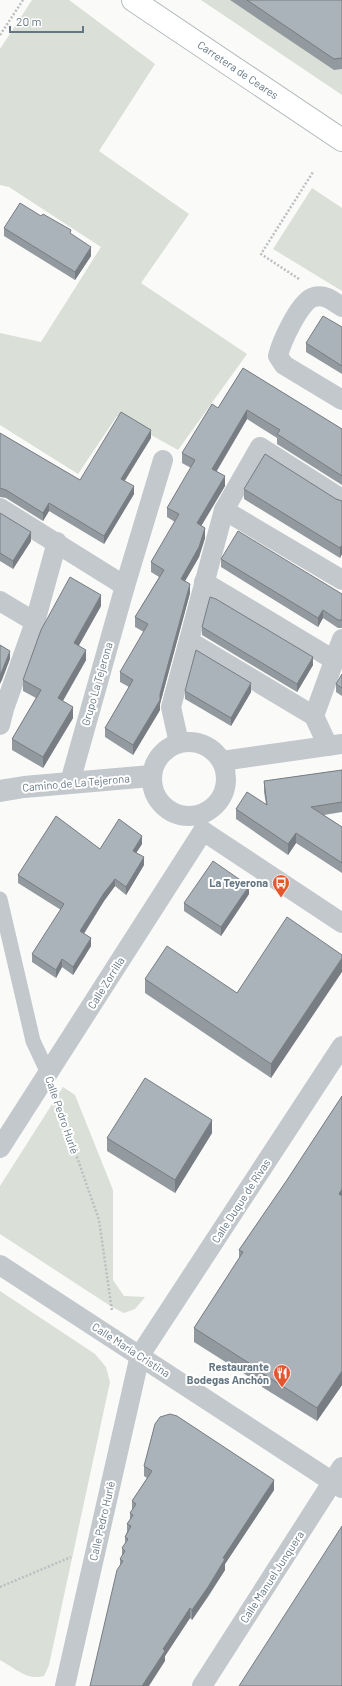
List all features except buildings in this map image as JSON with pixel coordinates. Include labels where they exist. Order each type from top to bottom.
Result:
[{"type":"main road","name":"Carretera de Ceares","points":[[133,0],[342,140]]},
{"type":"street","points":[[334,302],[313,297],[304,304],[281,343],[278,356],[284,365],[342,400]]},
{"type":"street","points":[[179,743],[171,707],[204,582],[224,510],[260,447],[342,500]]},
{"type":"street","name":"Grupo La Tejerona","points":[[70,782],[125,586],[163,460]]},
{"type":"street","points":[[0,508],[57,542],[125,586]]},
{"type":"street","points":[[224,510],[342,580]]},
{"type":"street","points":[[1,714],[35,622],[57,542]]},
{"type":"street","points":[[204,582],[334,660]]},
{"type":"street","points":[[0,601],[35,622]]},
{"type":"street","points":[[314,716],[342,639]]},
{"type":"street","points":[[189,641],[314,716],[335,745],[222,762]]},
{"type":"street","points":[[200,824],[209,811],[220,801],[226,789],[226,775],[222,762],[215,751],[204,744],[192,741],[179,743],[165,750],[156,762],[151,776],[153,790],[159,803],[169,812],[200,824],[342,923]]},
{"type":"street","name":"Camino de La Tejerona","points":[[0,791],[70,782],[151,776]]},
{"type":"street","name":"Calle Zorrilla","points":[[0,1148],[48,1073],[200,824]]},
{"type":"street","name":"Calle Pedro Hurlé","points":[[0,899],[33,1041],[48,1073]]},
{"type":"street","name":"Calle Duque de Rivas","points":[[140,1355],[342,1046]]},
{"type":"street","name":"Calle María Cristina","points":[[0,1265],[140,1355],[339,1479]]},
{"type":"street","name":"Calle Pedro Hurlé","points":[[65,1686],[140,1355]]},
{"type":"street","name":"Calle Manuel Junquera","points":[[202,1686],[339,1479]]},
{"type":"path","points":[[0,35],[23,0]]},
{"type":"path","points":[[313,172],[260,254],[334,302]]},
{"type":"path","name":"Calle Pedro Hurlé","points":[[48,1073],[99,1220],[113,1312],[101,1330]]},
{"type":"path","points":[[0,1587],[77,1555]]},
{"type":"shaded area","points":[[32,0],[69,0],[155,64],[99,151],[189,214],[141,283],[247,354],[178,450],[117,416],[78,474],[0,425],[0,333],[41,342],[101,247],[9,187],[0,185],[0,49]]},
{"type":"shaded area","points":[[201,0],[342,0],[342,95]]},
{"type":"shaded area","points":[[312,188],[342,208],[342,291],[273,249]]},
{"type":"shaded area","points":[[63,1087],[75,1095],[113,1190],[113,1280],[124,1296],[145,1297],[135,1309],[124,1313],[112,1307],[0,1234],[0,1186]]},
{"type":"shaded area","points":[[0,1291],[95,1354],[106,1367],[110,1382],[49,1665],[44,1676],[38,1677],[32,1677],[21,1673],[0,1660]]},
{"type":"place","name":"La Teyerona","points":[[281,898]]},
{"type":"place","name":"Restaurante Bodegas Anchón","points":[[282,1388]]}]
